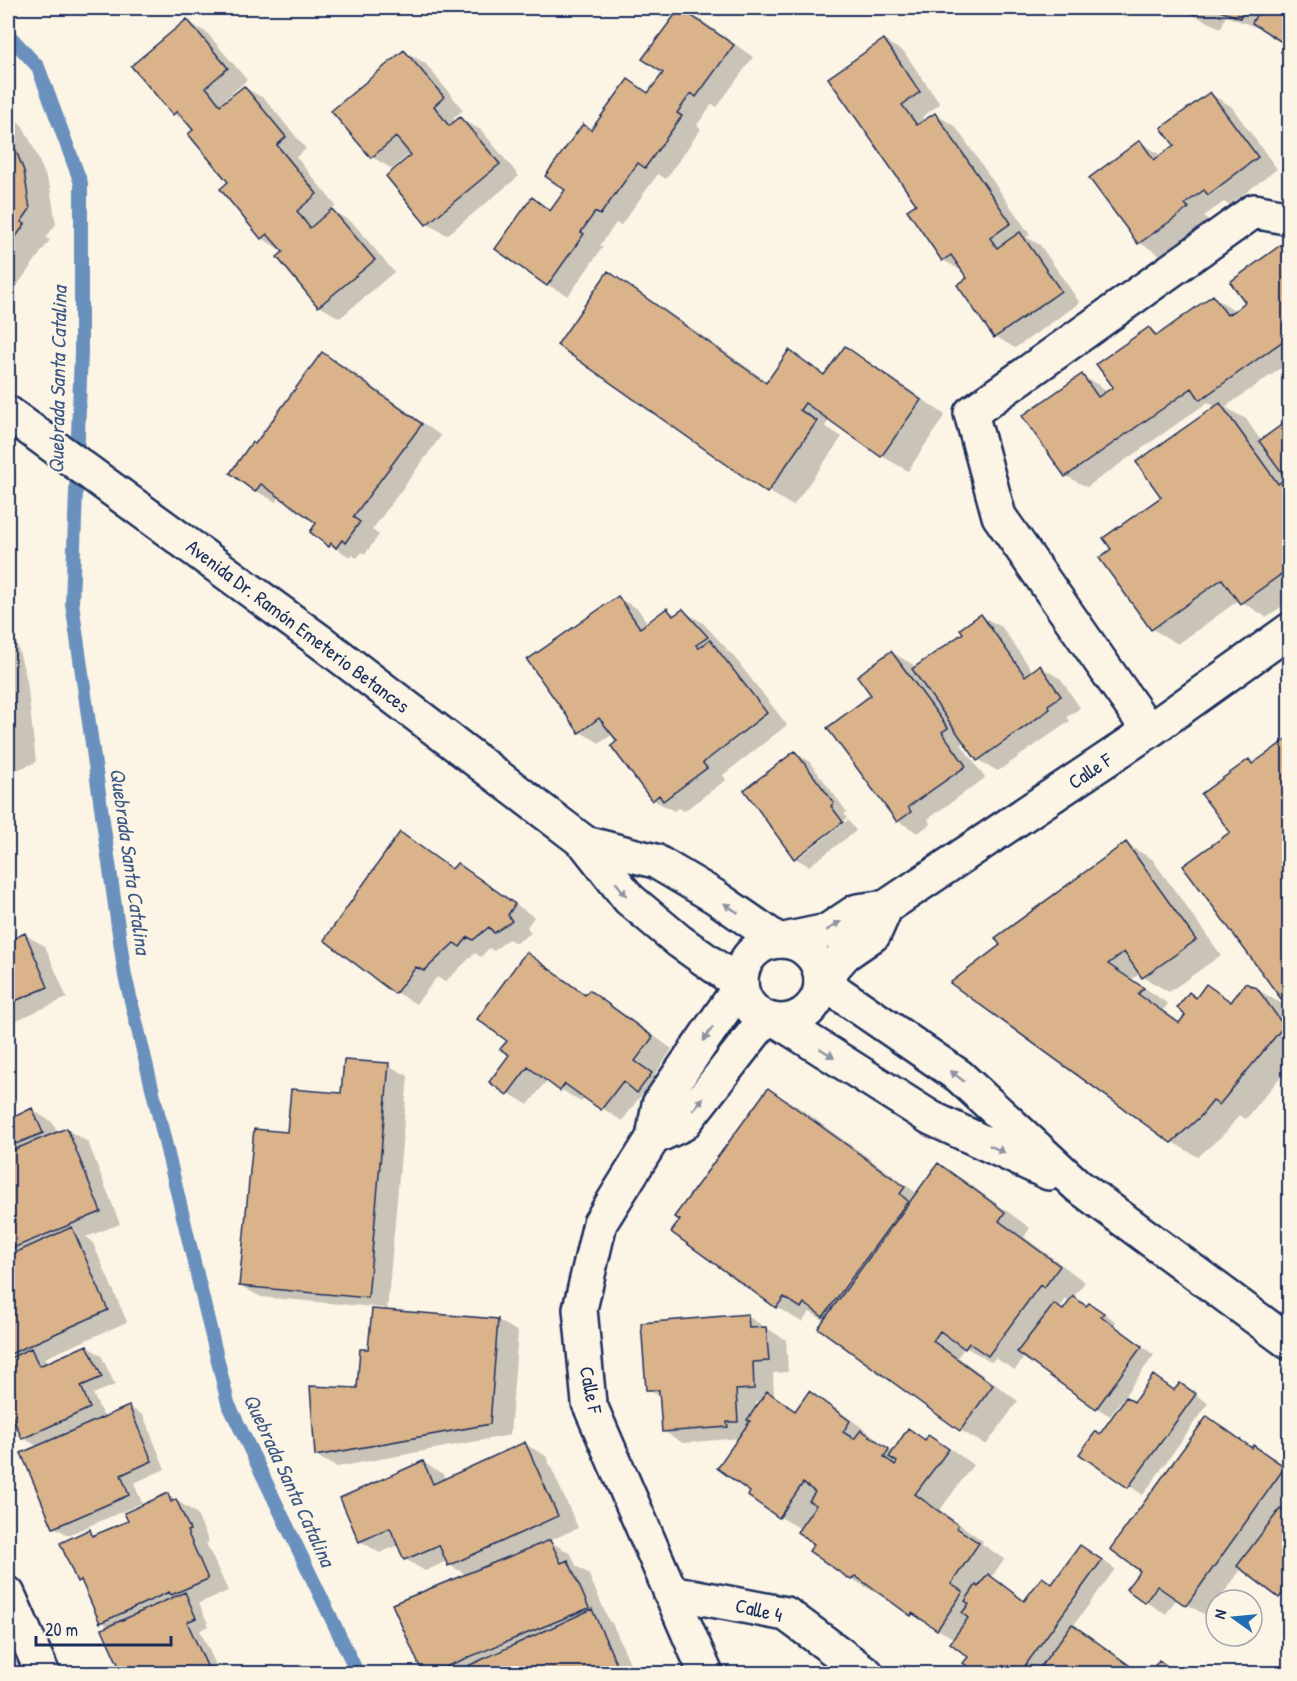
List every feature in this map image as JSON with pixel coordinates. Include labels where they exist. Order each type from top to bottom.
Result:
[{"type":"street","points":[[1149,731],[999,516],[971,413],[1254,211],[1290,218]]},
{"type":"street","name":"Avenida Dr. Ramón Emeterio Betances","points":[[8,413],[321,642],[585,843],[629,899],[679,941],[741,986]]},
{"type":"street","name":"Calle F","points":[[779,941],[827,931],[857,911],[886,907],[1149,731],[1290,630]]},
{"type":"street","name":"Avenida Dr. Ramón Emeterio Betances","points":[[585,843],[655,861],[714,896],[779,941]]},
{"type":"street","points":[[821,981],[845,954],[874,934],[886,907]]},
{"type":"street","points":[[653,1138],[683,1124],[771,1020],[792,1020],[804,1014],[813,1005],[819,993],[821,981],[819,968],[813,956],[792,943],[779,941],[756,950],[747,960],[742,972],[741,986],[745,999],[753,1010],[771,1020],[931,1118],[1078,1186]]},
{"type":"street","points":[[821,981],[959,1077],[1078,1186],[1290,1342]]},
{"type":"street","name":"Calle F","points":[[706,1674],[590,1403],[580,1309],[600,1223],[653,1138],[659,1104],[741,986]]},
{"type":"street","name":"Calle 4","points":[[670,1592],[786,1614],[867,1674]]},
{"type":"street","points":[[8,1594],[43,1674]]},
{"type":"building","points":[[680,8],[734,45],[696,97],[691,93],[677,113],[682,116],[645,168],[638,163],[600,215],[595,212],[581,232],[584,234],[547,286],[495,249],[532,197],[550,211],[565,190],[545,176],[583,124],[591,130],[628,79],[648,93],[663,73],[642,59]]},
{"type":"building","points":[[1180,8],[1198,8],[1195,15]]},
{"type":"building","points":[[1213,8],[1244,8],[1240,18]]},
{"type":"building","points":[[1260,8],[1290,8],[1290,56],[1281,52],[1285,44],[1252,23]]},
{"type":"building","points":[[187,19],[228,68],[206,87],[220,105],[244,86],[286,137],[277,145],[317,194],[297,211],[310,228],[332,209],[375,260],[318,307],[277,257],[283,252],[267,234],[261,239],[220,189],[228,182],[188,134],[193,130],[177,111],[173,115],[131,66]]},
{"type":"building","points":[[884,39],[920,92],[902,105],[917,125],[935,113],[1011,223],[990,238],[997,248],[1020,232],[1061,291],[994,338],[957,285],[967,278],[951,255],[942,261],[907,210],[916,204],[828,78]]},
{"type":"building","points":[[404,50],[444,97],[434,106],[449,126],[460,117],[500,164],[426,225],[386,176],[411,155],[396,137],[371,158],[331,111]]},
{"type":"building","points":[[1210,92],[1258,157],[1208,195],[1204,190],[1185,204],[1189,208],[1138,244],[1089,178],[1140,140],[1154,160],[1174,145],[1161,128]]},
{"type":"building","points":[[8,130],[24,171],[30,209],[21,222],[25,224],[8,248]]},
{"type":"building","points":[[1282,244],[1290,255],[1290,336],[1200,400],[1192,388],[1065,477],[1022,416],[1082,374],[1098,397],[1113,387],[1096,364],[1149,327],[1156,336],[1213,295],[1227,315],[1237,309],[1245,302],[1230,282]]},
{"type":"building","points":[[608,271],[766,383],[789,350],[824,375],[845,346],[921,400],[881,457],[805,403],[800,410],[817,421],[767,493],[557,345]]},
{"type":"building","points":[[322,352],[422,424],[353,517],[360,522],[345,543],[342,540],[336,548],[331,543],[329,547],[310,532],[316,523],[261,484],[255,492],[230,473],[252,442],[255,444]]},
{"type":"building","points":[[1220,403],[1278,484],[1286,478],[1259,441],[1290,419],[1290,568],[1240,604],[1222,579],[1151,630],[1099,558],[1111,549],[1103,538],[1161,497],[1136,462]]},
{"type":"building","points":[[618,596],[640,628],[667,608],[673,616],[683,609],[708,637],[696,645],[699,648],[710,640],[767,713],[703,763],[707,768],[663,801],[659,795],[652,801],[611,746],[617,741],[599,718],[579,733],[527,660]]},
{"type":"building","points":[[981,614],[1025,676],[1040,665],[1061,696],[1048,705],[1050,709],[977,761],[912,669],[963,633],[960,629]]},
{"type":"building","points":[[891,651],[948,728],[942,732],[966,766],[908,807],[911,812],[897,822],[827,728],[871,695],[857,676]]},
{"type":"building","points":[[8,719],[11,748],[8,749]]},
{"type":"building","points":[[1290,737],[1290,1011],[1183,866],[1230,832],[1201,794],[1249,759],[1252,764]]},
{"type":"building","points":[[795,751],[834,803],[831,806],[843,822],[794,859],[744,790]]},
{"type":"building","points":[[400,832],[452,869],[457,863],[515,904],[508,915],[512,921],[494,933],[489,927],[473,940],[468,937],[460,947],[454,943],[424,971],[416,967],[395,994],[324,940]]},
{"type":"building","points":[[1126,842],[1196,940],[1142,978],[1124,952],[1108,964],[1144,988],[1138,994],[1179,1023],[1185,1015],[1177,1008],[1189,992],[1196,998],[1206,984],[1231,1002],[1245,983],[1257,988],[1284,1026],[1219,1105],[1213,1101],[1200,1117],[1171,1143],[950,983],[1000,945],[995,938]]},
{"type":"building","points":[[25,933],[48,987],[8,1004],[8,941]]},
{"type":"building","points":[[526,952],[585,995],[589,990],[653,1037],[635,1061],[652,1073],[637,1093],[623,1081],[601,1110],[565,1084],[560,1091],[528,1067],[507,1095],[489,1082],[509,1055],[500,1049],[507,1041],[477,1019]]},
{"type":"building","points":[[344,1060],[389,1063],[368,1298],[239,1286],[254,1129],[287,1132],[291,1089],[341,1093]]},
{"type":"building","points":[[768,1088],[905,1187],[900,1194],[908,1201],[823,1317],[804,1303],[801,1308],[784,1297],[776,1308],[671,1232],[680,1220],[674,1217]]},
{"type":"building","points":[[32,1108],[43,1133],[8,1147],[8,1120]]},
{"type":"building","points":[[67,1128],[101,1212],[8,1250],[8,1152]]},
{"type":"building","points":[[938,1163],[1005,1212],[999,1221],[1060,1266],[1044,1288],[1040,1285],[988,1356],[969,1343],[965,1349],[940,1331],[933,1341],[993,1385],[960,1431],[818,1328]]},
{"type":"building","points":[[72,1227],[108,1310],[8,1355],[8,1256]]},
{"type":"building","points":[[1073,1296],[1086,1306],[1089,1303],[1104,1313],[1101,1316],[1142,1346],[1096,1409],[1017,1352],[1054,1304],[1063,1310]]},
{"type":"building","points":[[372,1309],[498,1319],[490,1424],[315,1456],[310,1386],[357,1388],[360,1349],[368,1349]]},
{"type":"building","points":[[748,1314],[749,1328],[766,1327],[769,1361],[753,1362],[754,1389],[736,1390],[738,1422],[727,1422],[728,1427],[662,1432],[659,1390],[646,1390],[641,1323]]},
{"type":"building","points":[[87,1345],[102,1377],[81,1386],[90,1408],[22,1439],[11,1413],[8,1414],[8,1359],[31,1348],[39,1366]]},
{"type":"building","points":[[1153,1375],[1174,1390],[1180,1383],[1196,1394],[1128,1488],[1079,1454],[1096,1431],[1100,1434],[1126,1397],[1134,1402]]},
{"type":"building","points":[[767,1391],[795,1411],[809,1391],[850,1421],[843,1432],[854,1439],[861,1430],[889,1449],[884,1457],[895,1465],[897,1462],[889,1457],[908,1428],[925,1440],[928,1435],[949,1449],[915,1494],[979,1543],[951,1584],[963,1592],[937,1630],[912,1613],[911,1616],[855,1576],[851,1580],[809,1551],[814,1544],[797,1532],[816,1505],[809,1501],[815,1492],[803,1483],[779,1518],[748,1496],[750,1492],[717,1468],[750,1421],[747,1420]]},
{"type":"building","points":[[129,1406],[152,1461],[121,1475],[129,1495],[53,1528],[21,1453]]},
{"type":"building","points":[[1207,1416],[1252,1448],[1253,1445],[1285,1467],[1186,1606],[1157,1586],[1145,1603],[1126,1589],[1140,1571],[1110,1549]]},
{"type":"building","points":[[525,1442],[558,1516],[448,1566],[439,1545],[404,1560],[390,1528],[359,1542],[340,1498],[423,1461],[433,1484]]},
{"type":"building","points":[[168,1493],[171,1502],[176,1499],[208,1579],[171,1595],[169,1592],[100,1623],[81,1580],[77,1582],[60,1543],[90,1529],[92,1536],[128,1521],[124,1513]]},
{"type":"building","points":[[1280,1509],[1287,1514],[1290,1511],[1290,1584],[1279,1598],[1237,1566]]},
{"type":"building","points":[[550,1540],[561,1563],[568,1560],[589,1608],[428,1674],[423,1674],[392,1604]]},
{"type":"building","points":[[1080,1545],[1102,1560],[1019,1674],[978,1674],[963,1663],[968,1657],[950,1643],[968,1618],[962,1613],[969,1604],[965,1601],[976,1585],[978,1587],[988,1574],[1024,1601],[1042,1577],[1052,1584]]},
{"type":"building","points":[[185,1592],[196,1618],[187,1622],[208,1668],[196,1674],[129,1674],[127,1669],[121,1671],[102,1629]]},
{"type":"building","points":[[592,1609],[621,1674],[471,1674],[468,1666]]},
{"type":"building","points":[[1072,1624],[1137,1671],[1135,1674],[1035,1674]]},
{"type":"building","points":[[1159,1660],[1178,1674],[1149,1674]]},
{"type":"waterway","name":"Quebrada Santa Catalina","points":[[8,34],[38,67],[81,183],[81,352],[72,603],[125,976],[228,1403],[358,1674]]}]
